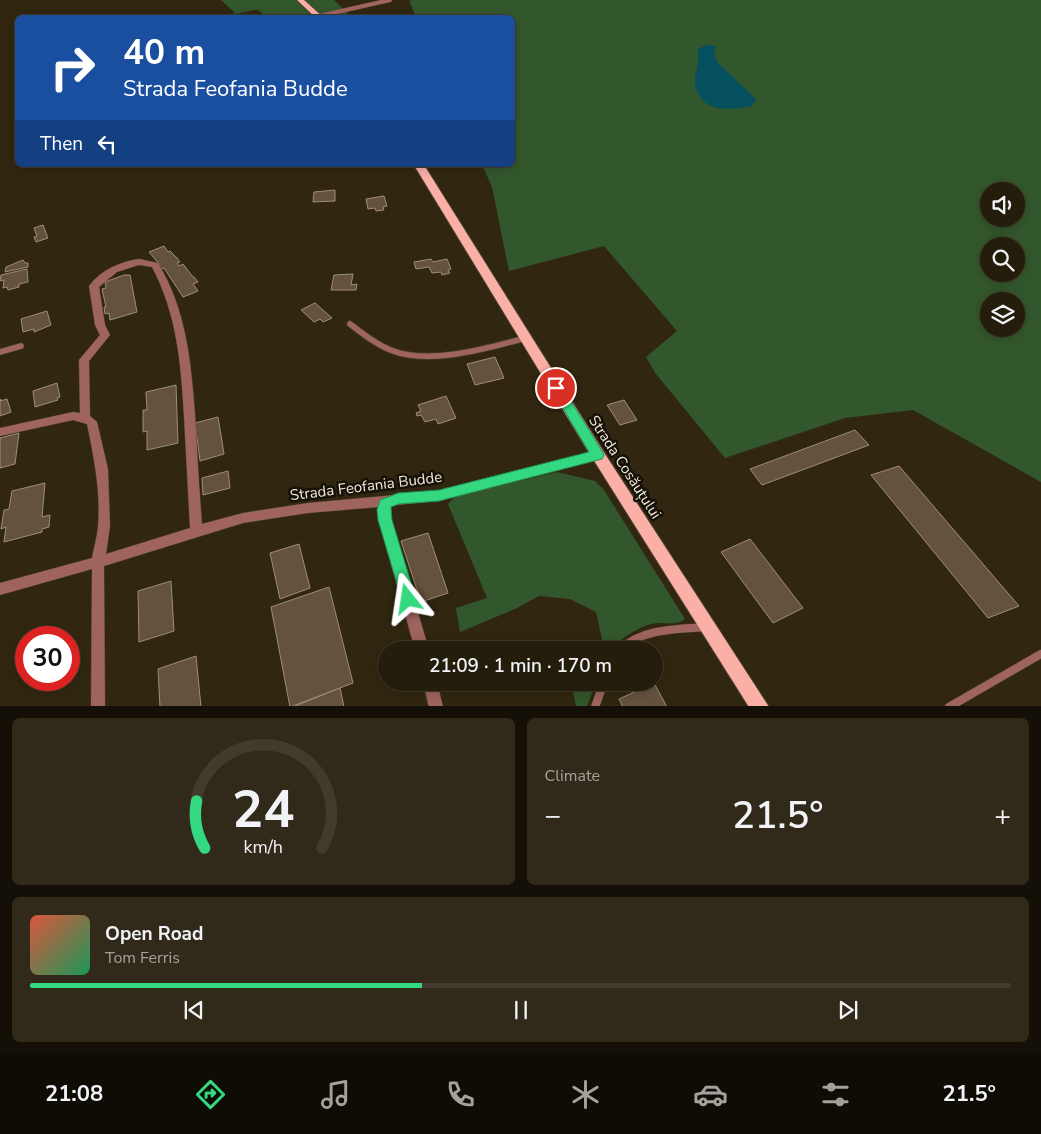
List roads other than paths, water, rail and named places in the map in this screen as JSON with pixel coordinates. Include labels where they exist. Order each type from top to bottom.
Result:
[{"type":"main road","points":[[300,0],[318,15]]},
{"type":"main road","name":"Strada Cosăuțului","points":[[420,167],[598,455],[760,706]]},
{"type":"street","points":[[85,418],[84,360],[105,335],[100,325],[94,286],[110,272],[139,262],[155,265],[162,276],[179,322],[186,358],[196,531]]},
{"type":"street","points":[[0,432],[73,416],[85,418],[92,422],[102,468],[104,526],[98,562],[98,706]]},
{"type":"street","name":"Strada Feofania Budde","points":[[0,589],[98,562],[243,518],[308,508],[398,498],[439,496],[598,455]]},
{"type":"street","points":[[398,498],[385,504],[383,510],[419,641]]},
{"type":"street","points":[[432,691],[436,706]]},
{"type":"lane","points":[[328,15],[390,0]]},
{"type":"lane","points":[[350,324],[375,342],[401,354],[428,356],[526,338]]},
{"type":"lane","points":[[0,352],[20,346]]},
{"type":"lane","points":[[628,641],[664,630],[709,627]]},
{"type":"lane","points":[[949,706],[1041,654]]},
{"type":"lane","points":[[594,706],[600,691]]},
{"type":"water","points":[[706,45],[717,46],[714,52],[718,63],[756,99],[752,106],[725,109],[717,108],[703,101],[698,94],[695,81],[698,49]]}]
